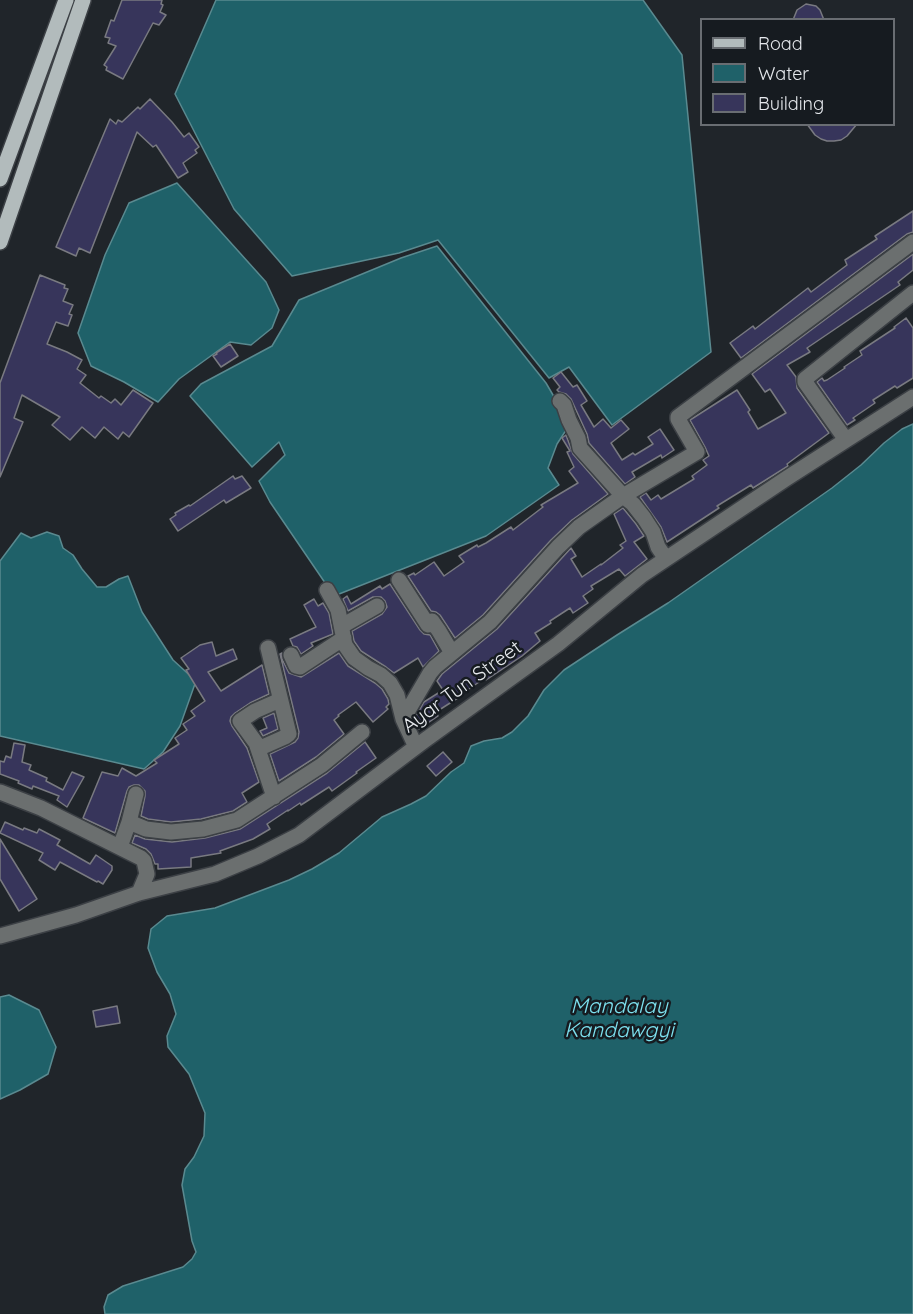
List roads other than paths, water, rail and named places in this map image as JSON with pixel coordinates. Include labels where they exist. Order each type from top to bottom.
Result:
[{"type":"main road","points":[[0,179],[66,0]]},
{"type":"main road","points":[[0,242],[83,0]]},
{"type":"street","points":[[403,719],[430,673],[490,622],[579,527],[623,496],[697,452],[678,417],[913,242]]},
{"type":"street","points":[[846,440],[805,379],[913,293]]},
{"type":"street","name":"Ayar Tun Street","points":[[0,936],[76,915],[140,893],[215,874],[299,835],[558,644],[642,575],[913,397]]},
{"type":"street","points":[[560,401],[564,405],[580,448],[644,518],[653,532],[658,548],[666,559]]},
{"type":"street","points":[[399,580],[428,625],[432,621],[452,653]]},
{"type":"street","points":[[327,590],[336,604],[345,645],[354,658],[390,683],[397,695],[403,719],[416,747]]},
{"type":"street","points":[[291,655],[296,666],[300,667],[377,606]]},
{"type":"street","points":[[258,749],[289,734],[268,648]]},
{"type":"street","points":[[274,796],[256,743],[240,721],[255,711],[280,700]]},
{"type":"street","points":[[129,822],[146,828],[171,832],[203,830],[237,820],[322,765],[362,732]]},
{"type":"street","points":[[0,792],[41,808],[136,854],[144,861],[147,874],[140,893]]},
{"type":"street","points":[[120,847],[136,794]]},
{"type":"water","points":[[216,0],[643,0],[682,55],[711,352],[612,425],[569,367],[549,378],[438,240],[399,253],[292,276],[234,209],[175,94]]},
{"type":"water","points":[[177,183],[266,282],[279,310],[272,328],[251,345],[230,342],[179,379],[158,402],[91,366],[78,333],[105,255],[129,203]]},
{"type":"water","points":[[437,246],[546,383],[570,424],[557,444],[548,468],[559,485],[486,536],[334,596],[270,502],[259,481],[285,455],[279,442],[252,467],[190,396],[201,384],[272,346],[299,300],[401,258]]},
{"type":"water","name":"Mandalay Kandawgyi","points":[[913,424],[913,1314],[105,1314],[104,1307],[108,1295],[123,1286],[183,1267],[196,1252],[182,1185],[185,1169],[194,1157],[204,1136],[205,1113],[189,1074],[168,1047],[167,1036],[176,1014],[170,994],[157,972],[148,948],[151,929],[167,916],[215,908],[312,869],[339,853],[382,817],[426,796],[464,763],[471,746],[502,738],[512,732],[528,716],[544,690],[564,670],[668,603],[832,488],[884,443],[902,429]]},
{"type":"water","points":[[47,532],[59,536],[63,548],[73,555],[97,587],[106,587],[128,576],[142,612],[173,660],[196,681],[180,726],[163,752],[144,769],[0,736],[0,561],[21,533],[31,538]]},
{"type":"water","points":[[9,995],[39,1010],[56,1047],[48,1074],[0,1099],[0,997]]}]
